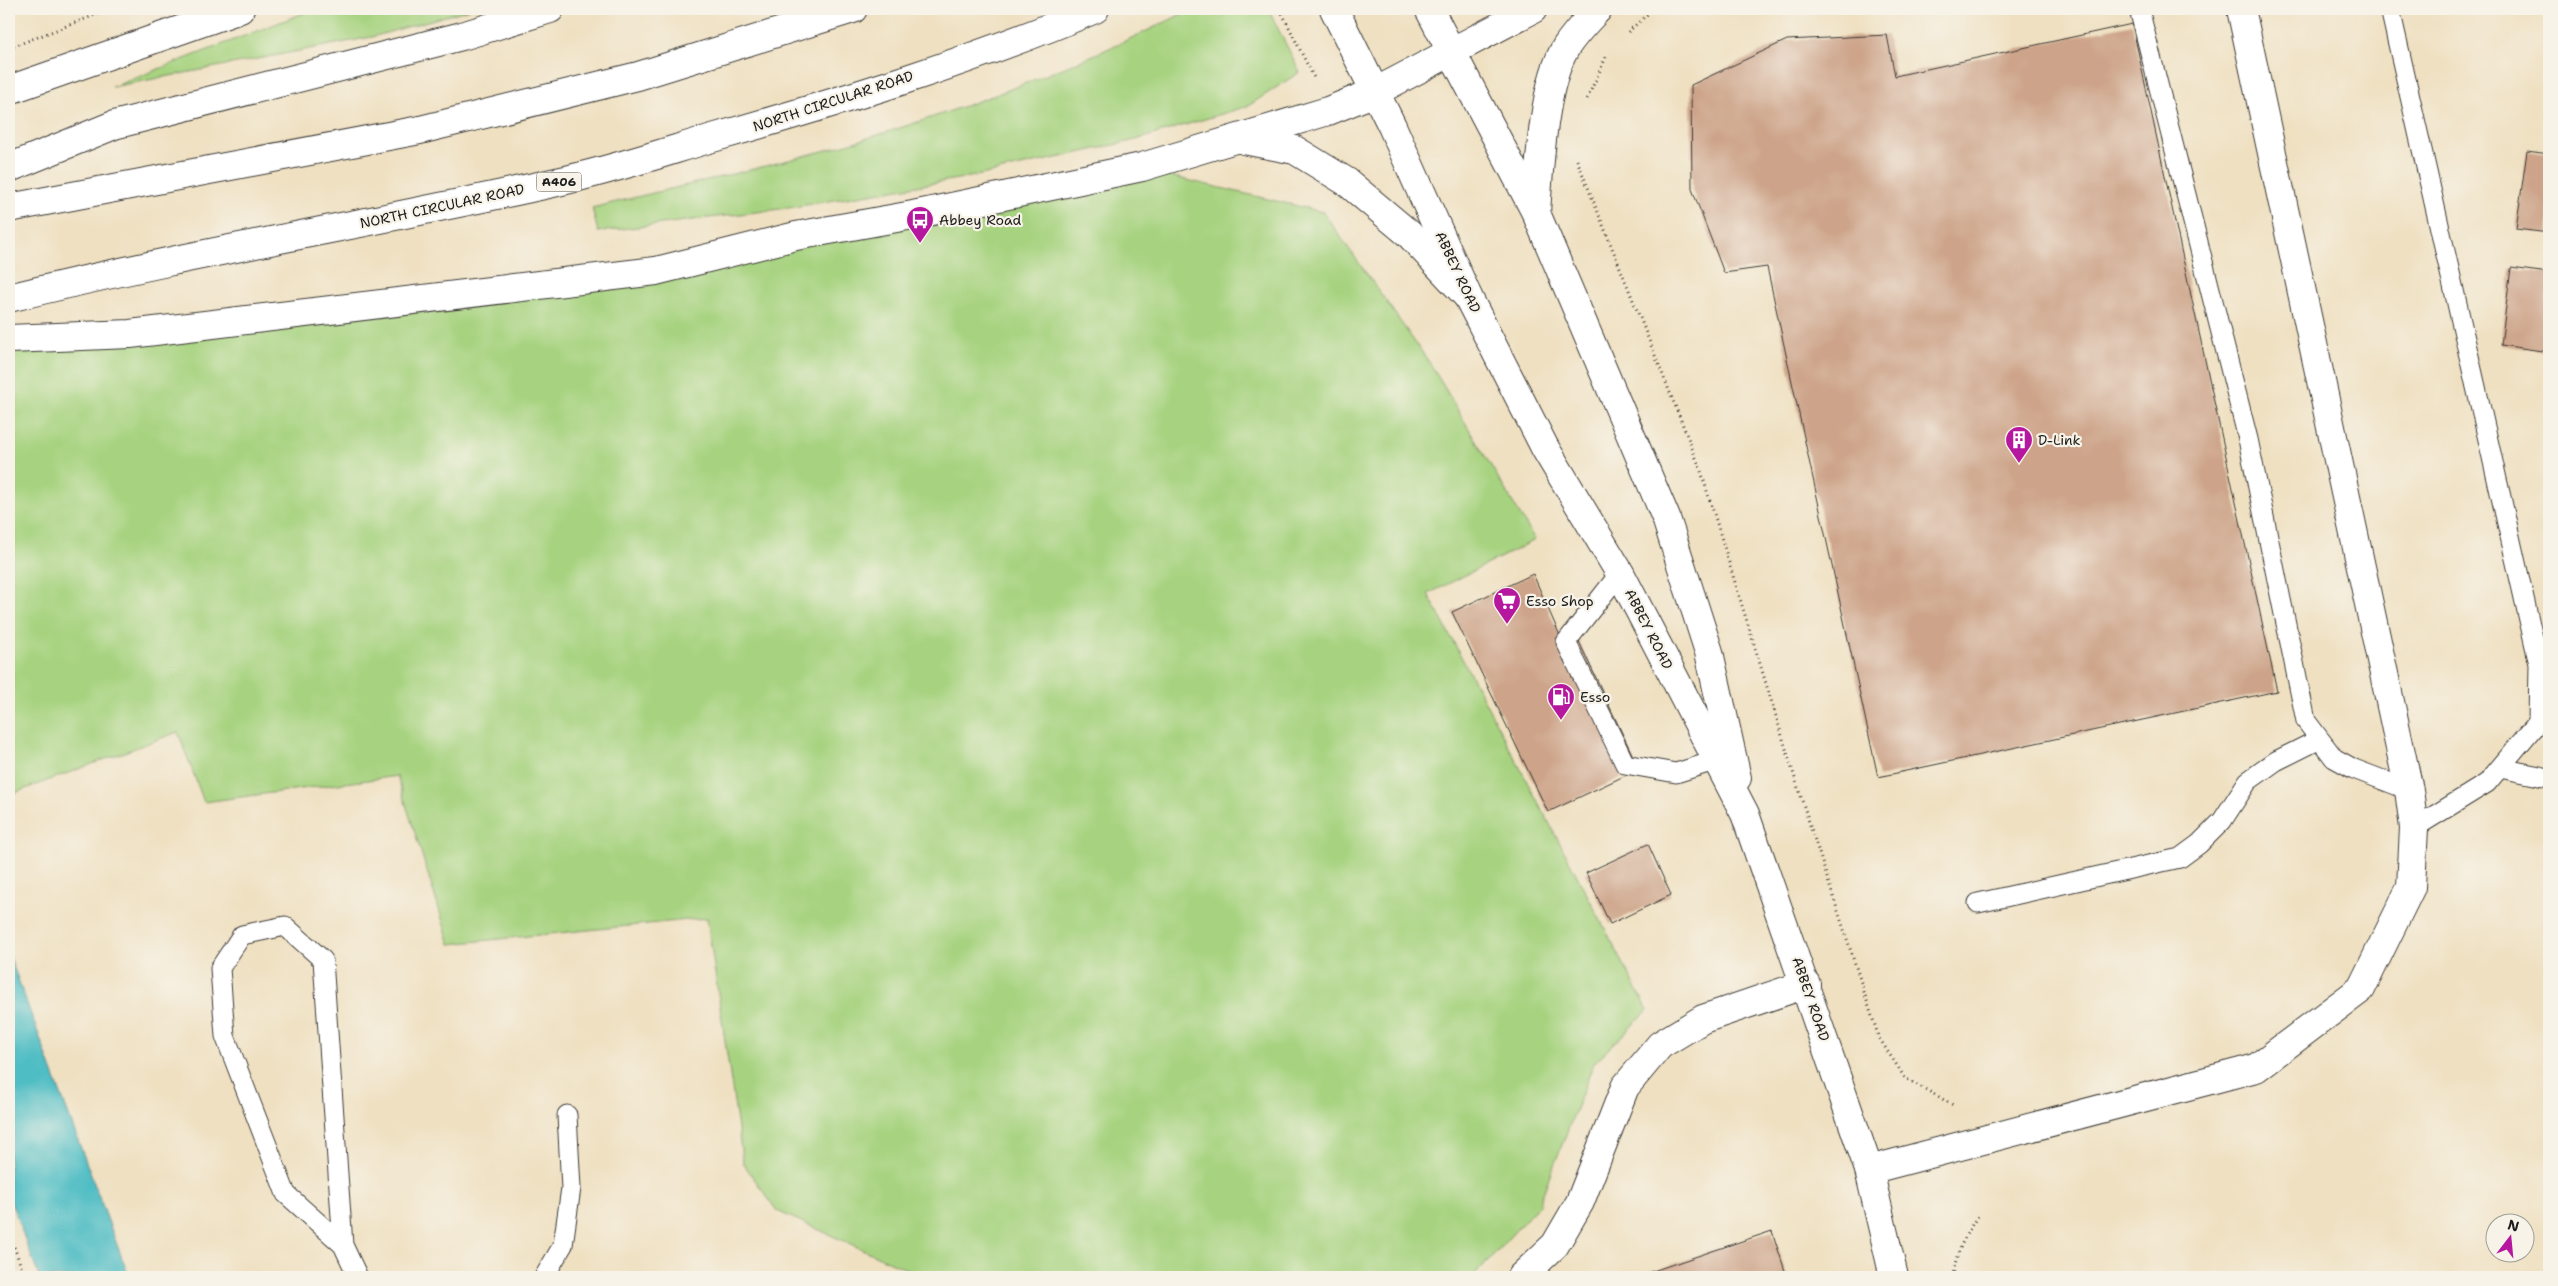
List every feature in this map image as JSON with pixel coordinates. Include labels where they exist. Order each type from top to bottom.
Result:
[{"type":"main road","points":[[9,90],[240,9]]},
{"type":"main road","points":[[9,168],[114,125],[462,36],[550,9]]},
{"type":"main road","points":[[9,208],[420,130],[638,76],[853,9]]},
{"type":"main road","name":"NORTH CIRCULAR ROAD","points":[[9,298],[116,272],[560,182],[786,117],[959,60],[1095,9]]},
{"type":"main road","name":"ABBEY ROAD","points":[[1334,9],[1392,126],[1468,297],[1545,448],[1620,574],[1725,758],[1806,984],[1869,1170],[1894,1277]]},
{"type":"main road","points":[[1429,9],[1536,213],[1666,518],[1709,652],[1725,758]]},
{"type":"main road","points":[[9,339],[130,334],[656,271],[796,236],[913,215],[1142,167],[1328,111],[1374,92],[1533,9]]},
{"type":"main road","points":[[1536,213],[1541,148],[1553,83],[1565,49],[1598,9]]},
{"type":"main road","points":[[1869,1170],[2256,1068],[2361,989],[2411,887],[2414,828],[2409,790],[2241,9]]},
{"type":"main road","points":[[1236,139],[1295,150],[1347,182],[1409,234],[1468,297]]},
{"type":"main road","points":[[1521,1277],[1555,1245],[1580,1202],[1625,1087],[1660,1045],[1704,1019],[1806,984]]},
{"type":"lane","points":[[2139,9],[2248,439],[2306,721],[2318,740],[2334,758],[2354,769],[2409,790]]},
{"type":"lane","points":[[2390,9],[2539,664],[2538,722],[2487,783],[2414,828]]},
{"type":"lane","points":[[1620,574],[1566,642],[1625,764],[1676,773],[1725,758]]},
{"type":"lane","points":[[1978,903],[2180,858],[2199,844],[2222,821],[2248,781],[2276,762],[2318,740]]},
{"type":"lane","points":[[2500,768],[2549,778]]},
{"type":"lane","points":[[343,1244],[286,1194],[225,1036],[220,968],[242,935],[285,926],[323,960],[343,1244],[358,1277]]},
{"type":"lane","points":[[544,1277],[563,1244],[565,1235],[571,1188],[567,1115]]},
{"type":"path","points":[[94,9],[96,14]]},
{"type":"path","points":[[9,48],[111,9]]},
{"type":"path","points":[[1280,9],[1309,67]]},
{"type":"path","points":[[1625,35],[1653,9]]},
{"type":"path","points":[[1584,106],[1606,57],[1612,49]]},
{"type":"path","points":[[1578,151],[1577,160],[1700,468],[1798,788],[1879,1038],[1905,1078],[1955,1106]]},
{"type":"path","points":[[1953,1277],[1954,1266],[1968,1230],[1978,1216]]},
{"type":"path","points":[[9,1232],[25,1277]]},
{"type":"green space","points":[[314,9],[470,9],[372,37],[112,87]]},
{"type":"green space","points":[[1192,9],[1268,9],[1300,72],[1248,106],[1136,140],[981,175],[788,208],[598,232],[592,208],[800,157],[923,121],[1059,70]]},
{"type":"green space","points":[[1144,170],[1323,212],[1431,365],[1535,540],[1428,594],[1648,1010],[1594,1063],[1538,1206],[1474,1276],[924,1277],[777,1211],[743,1163],[707,918],[450,944],[397,776],[204,802],[178,732],[9,795],[9,339],[528,286]]},
{"type":"water","points":[[9,955],[129,1277],[39,1277],[9,1197]]},
{"type":"building","name":"D-Link","points":[[2132,24],[2277,691],[1878,777],[1767,267],[1724,273],[1692,189],[1691,85],[1787,40],[1887,35],[1895,76]]},
{"type":"building","points":[[2527,151],[2549,154],[2549,233],[2516,229]]},
{"type":"building","points":[[2511,268],[2549,273],[2549,352],[2501,345]]},
{"type":"building","name":"Esso","points":[[1533,574],[1561,638],[1574,631],[1639,769],[1548,812],[1452,612]]},
{"type":"building","points":[[1648,844],[1671,895],[1610,924],[1586,873]]},
{"type":"building","points":[[1772,1231],[1787,1277],[1635,1277]]},
{"type":"place","name":"Abbey Road","points":[[920,244]]},
{"type":"place","name":"D-Link","points":[[2019,464]]},
{"type":"place","name":"Esso Shop","points":[[1507,625]]},
{"type":"place","name":"Esso","points":[[1561,721]]}]
